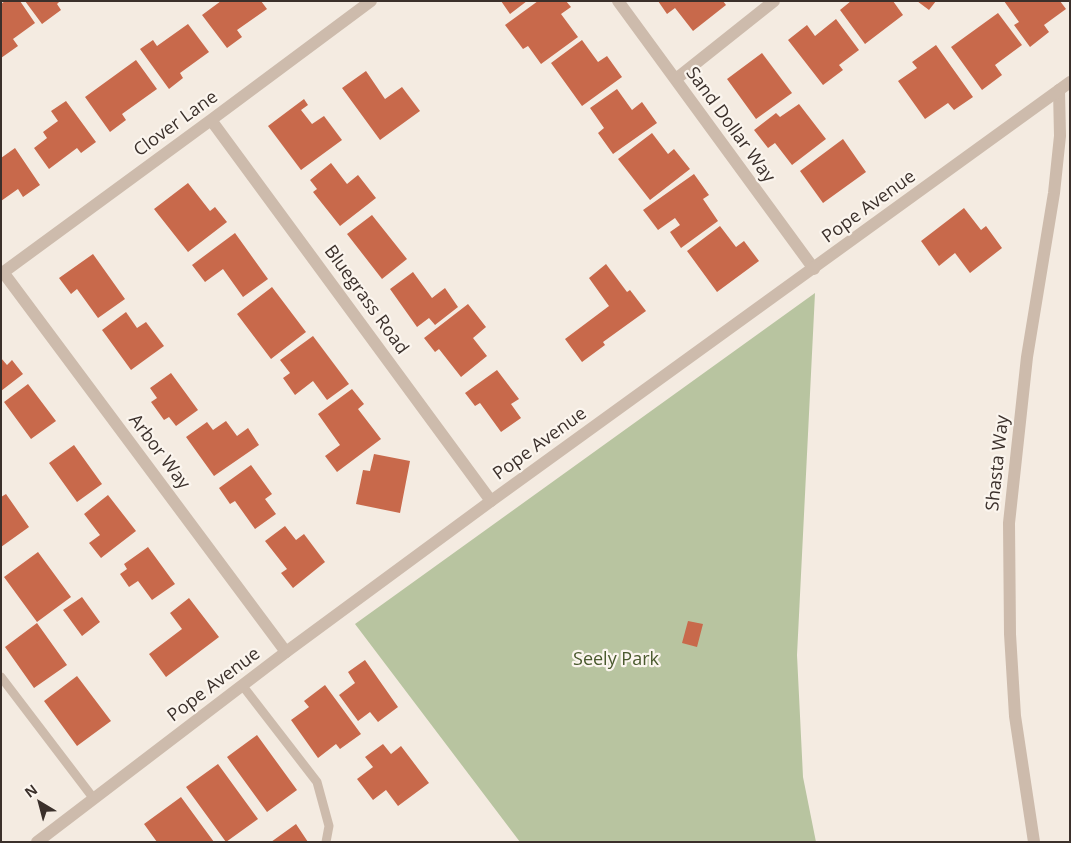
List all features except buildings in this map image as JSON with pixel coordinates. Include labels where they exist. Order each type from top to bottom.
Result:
[{"type":"street","name":"Clover Lane","points":[[2,273],[212,120],[370,1]]},
{"type":"street","name":"Sand Dollar Way","points":[[618,1],[814,268]]},
{"type":"street","points":[[676,79],[774,1]]},
{"type":"street","name":"Pope Avenue","points":[[37,842],[242,685],[491,501],[1070,82]]},
{"type":"street","name":"Shasta Way","points":[[1034,842],[1015,716],[1010,634],[1009,523],[1027,357],[1054,193],[1060,136],[1059,90]]},
{"type":"street","name":"Bluegrass Road","points":[[212,120],[491,501]]},
{"type":"street","name":"Arbor Way","points":[[2,273],[286,652]]},
{"type":"lane","points":[[1,677],[94,799]]},
{"type":"lane","points":[[242,685],[317,782],[329,826],[326,842]]},
{"type":"green space","name":"Seely Park","points":[[815,293],[797,655],[803,777],[816,842],[520,842],[355,624]]}]
